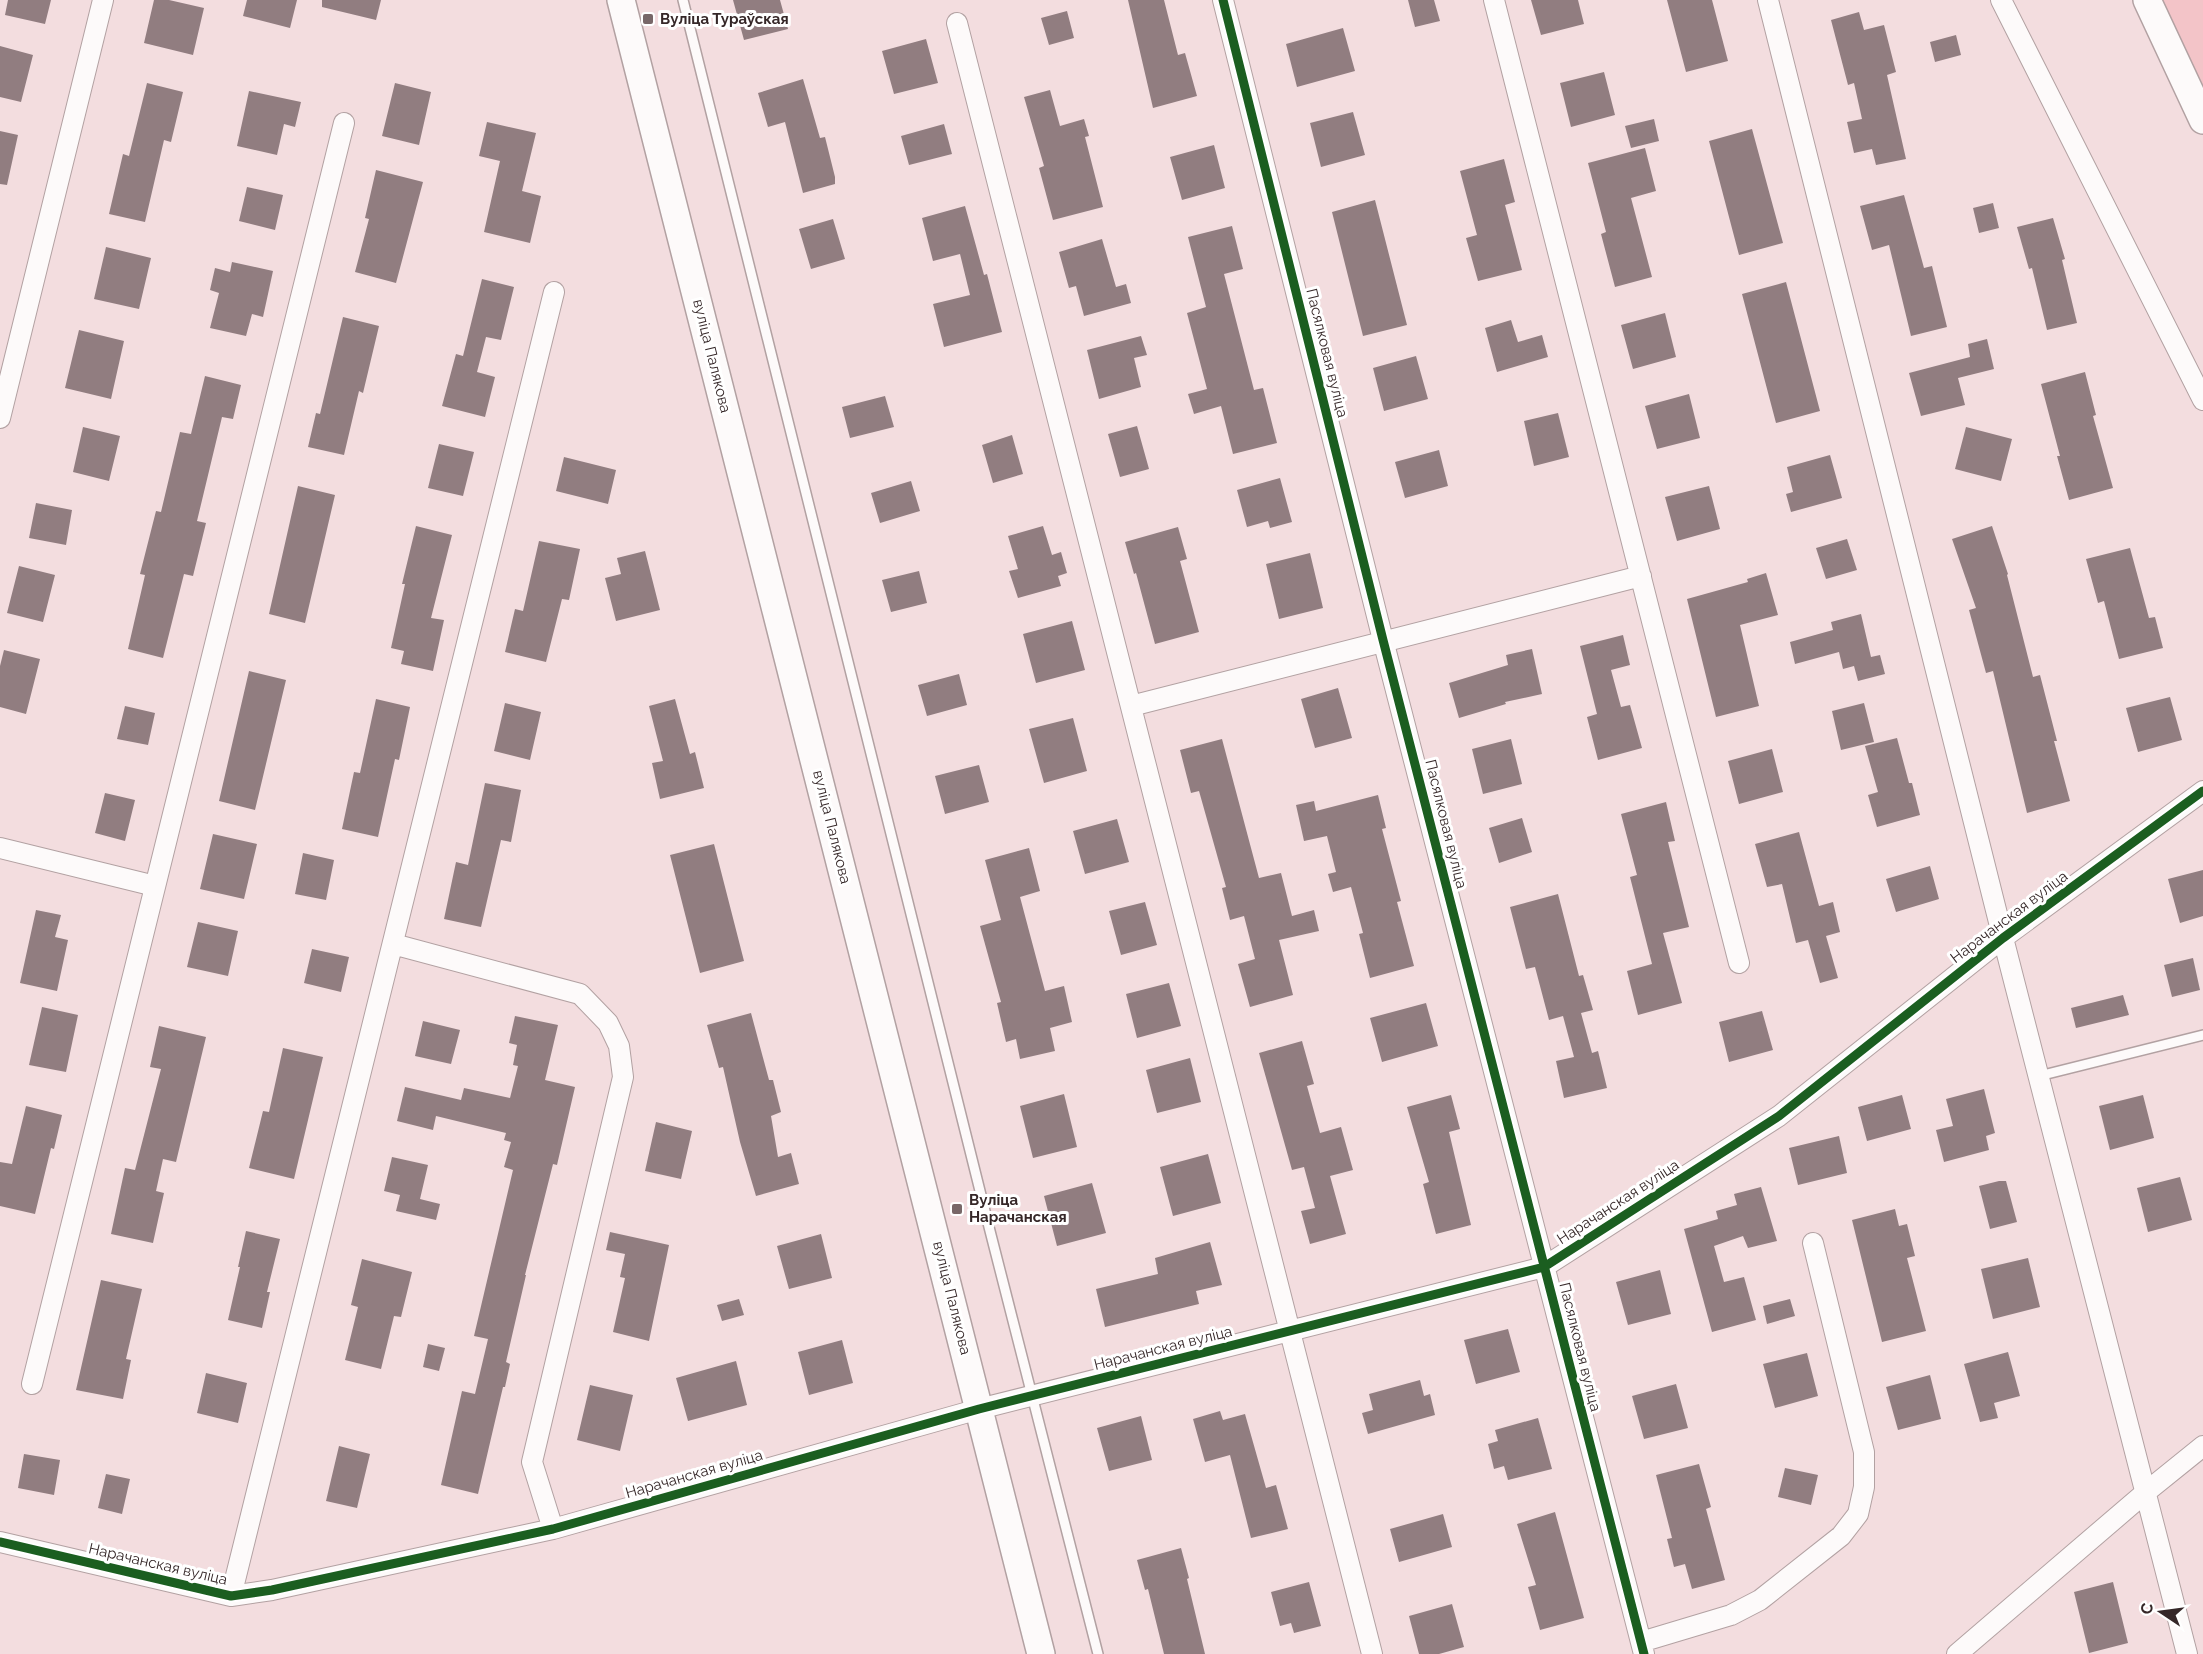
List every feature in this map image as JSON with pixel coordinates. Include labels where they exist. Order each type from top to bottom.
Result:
[{"type":"street","points":[[0,418],[103,0]]},
{"type":"street","name":"вуліца Палякова","points":[[621,0],[932,1217],[1041,1654]]},
{"type":"street","name":"Пасялковая вуліца","points":[[1223,0],[1383,640],[1643,1648]]},
{"type":"street","points":[[1494,0],[1739,963]]},
{"type":"street","points":[[1768,0],[2003,938],[2187,1654]]},
{"type":"street","points":[[2001,0],[2203,400]]},
{"type":"street","points":[[2147,0],[2203,120]]},
{"type":"street","points":[[957,23],[1372,1654]]},
{"type":"street","points":[[32,1384],[344,123]]},
{"type":"street","points":[[231,1596],[554,292]]},
{"type":"street","points":[[1131,706],[1641,576]]},
{"type":"street","name":"Нарачанская вуліца","points":[[0,1542],[231,1596],[272,1590],[552,1529],[979,1409],[1544,1267],[1779,1116],[2003,938],[2203,791]]},
{"type":"street","points":[[0,848],[155,886]]},
{"type":"street","points":[[393,944],[580,994],[608,1023],[619,1046],[623,1077],[532,1462],[552,1529]]},
{"type":"street","points":[[1643,1648],[1731,1615],[1760,1600],[1841,1536],[1858,1514],[1864,1487],[1864,1452],[1813,1243]]},
{"type":"street","points":[[1957,1654],[2146,1491],[2203,1446]]},
{"type":"lane","points":[[683,0],[1098,1654]]},
{"type":"lane","points":[[2039,1076],[2203,1035]]},
{"type":"shaded area","points":[[2159,0],[2203,0],[2203,95]]},
{"type":"building","points":[[8,0],[51,0],[45,24],[5,15]]},
{"type":"building","points":[[154,0],[169,0],[204,8],[193,55],[144,43]]},
{"type":"building","points":[[247,0],[297,0],[290,28],[243,16]]},
{"type":"building","points":[[322,0],[381,0],[376,20],[322,7]]},
{"type":"building","points":[[733,0],[780,0],[788,29],[744,40]]},
{"type":"building","points":[[1128,0],[1164,0],[1178,55],[1185,53],[1197,96],[1153,108]]},
{"type":"building","points":[[1408,0],[1434,0],[1440,21],[1415,27]]},
{"type":"building","points":[[1531,0],[1578,0],[1584,24],[1541,35]]},
{"type":"building","points":[[1667,0],[1712,0],[1728,61],[1686,72]]},
{"type":"building","points":[[1067,11],[1074,38],[1049,45],[1041,18]]},
{"type":"building","points":[[1859,12],[1864,30],[1884,25],[1896,72],[1887,75],[1906,159],[1876,165],[1872,149],[1854,153],[1847,122],[1862,119],[1854,83],[1848,85],[1831,20]]},
{"type":"building","points":[[1343,28],[1355,71],[1297,87],[1286,44]]},
{"type":"building","points":[[1956,35],[1961,55],[1935,62],[1930,42]]},
{"type":"building","points":[[926,39],[938,83],[894,94],[882,51]]},
{"type":"building","points":[[0,46],[33,55],[21,102],[0,97]]},
{"type":"building","points":[[1604,72],[1615,115],[1571,127],[1560,83]]},
{"type":"building","points":[[803,79],[820,138],[825,137],[835,184],[803,193],[785,122],[768,127],[758,93]]},
{"type":"building","points":[[147,83],[183,92],[171,142],[164,140],[145,222],[109,214],[123,154],[129,156]]},
{"type":"building","points":[[395,83],[431,92],[419,145],[382,136]]},
{"type":"building","points":[[1050,90],[1060,126],[1084,119],[1089,136],[1085,137],[1103,207],[1053,220],[1039,168],[1044,166],[1024,97]]},
{"type":"building","points":[[249,91],[301,102],[295,127],[284,124],[277,155],[237,146]]},
{"type":"building","points":[[1353,112],[1365,155],[1321,167],[1310,123]]},
{"type":"building","points":[[1654,119],[1659,141],[1631,148],[1625,126]]},
{"type":"building","points":[[487,122],[536,133],[522,191],[541,196],[530,243],[484,232],[500,161],[479,156]]},
{"type":"building","points":[[944,124],[952,154],[909,165],[901,136]]},
{"type":"building","points":[[1752,129],[1783,243],[1739,255],[1709,141]]},
{"type":"building","points":[[0,131],[18,135],[7,185],[0,184]]},
{"type":"building","points":[[1214,145],[1225,188],[1182,200],[1170,157]]},
{"type":"building","points":[[1645,148],[1656,191],[1631,198],[1652,277],[1615,287],[1601,234],[1606,232],[1588,163]]},
{"type":"building","points":[[1504,159],[1515,202],[1505,205],[1522,270],[1478,281],[1466,238],[1477,235],[1460,171]]},
{"type":"building","points":[[376,170],[423,182],[396,283],[355,272],[369,219],[365,218]]},
{"type":"building","points":[[247,187],[283,195],[275,230],[239,221]]},
{"type":"building","points":[[1904,195],[1924,268],[1932,266],[1947,327],[1911,336],[1889,245],[1872,250],[1860,206]]},
{"type":"building","points":[[1375,200],[1407,325],[1363,336],[1332,212]]},
{"type":"building","points":[[1993,203],[1999,228],[1979,233],[1973,208]]},
{"type":"building","points":[[965,206],[984,275],[987,274],[1002,332],[944,347],[933,304],[970,295],[960,254],[933,261],[922,218]]},
{"type":"building","points":[[2053,218],[2065,259],[2062,260],[2077,323],[2047,330],[2032,268],[2029,269],[2017,227]]},
{"type":"building","points":[[833,219],[845,259],[811,269],[799,229]]},
{"type":"building","points":[[1232,226],[1243,269],[1224,274],[1254,390],[1263,388],[1277,443],[1233,454],[1221,406],[1194,414],[1188,394],[1207,389],[1187,313],[1206,307],[1188,237]]},
{"type":"building","points":[[1102,239],[1116,287],[1126,284],[1131,303],[1084,316],[1076,286],[1069,288],[1059,252]]},
{"type":"building","points":[[106,247],[151,258],[139,309],[94,299]]},
{"type":"building","points":[[232,262],[273,271],[263,317],[252,314],[246,336],[210,328],[219,293],[210,290],[215,268],[230,272]]},
{"type":"building","points":[[482,279],[514,287],[501,340],[486,337],[477,372],[495,377],[485,417],[442,406],[456,354],[463,356]]},
{"type":"building","points":[[1786,282],[1820,411],[1776,423],[1742,294]]},
{"type":"building","points":[[1665,313],[1676,357],[1633,369],[1621,325]]},
{"type":"building","points":[[343,317],[379,326],[363,393],[359,391],[344,455],[308,447],[316,413],[320,414]]},
{"type":"building","points":[[1511,320],[1518,342],[1542,335],[1548,357],[1497,372],[1485,328]]},
{"type":"building","points":[[79,330],[124,341],[111,399],[65,388]]},
{"type":"building","points":[[1141,336],[1147,355],[1134,358],[1141,387],[1099,399],[1087,350]]},
{"type":"building","points":[[1987,339],[1994,369],[1958,378],[1965,405],[1921,416],[1909,373],[1970,357],[1968,344]]},
{"type":"building","points":[[1416,356],[1428,399],[1384,411],[1373,368]]},
{"type":"building","points":[[2085,372],[2096,415],[2093,416],[2113,488],[2069,500],[2041,384]]},
{"type":"building","points":[[205,376],[241,385],[233,419],[222,417],[197,521],[206,523],[193,576],[184,574],[163,658],[128,649],[145,575],[140,574],[156,511],[161,512],[180,432],[191,434]]},
{"type":"building","points":[[1689,394],[1700,438],[1657,449],[1645,406]]},
{"type":"building","points":[[885,396],[894,427],[850,438],[842,407]]},
{"type":"building","points":[[1558,413],[1569,457],[1534,466],[1524,421]]},
{"type":"building","points":[[1137,426],[1149,469],[1120,477],[1108,434]]},
{"type":"building","points":[[83,427],[120,436],[109,481],[73,472]]},
{"type":"building","points":[[1966,427],[2012,439],[2001,481],[1955,469]]},
{"type":"building","points":[[1012,435],[1023,474],[993,483],[982,445]]},
{"type":"building","points":[[439,444],[474,452],[463,496],[428,488]]},
{"type":"building","points":[[1439,450],[1448,486],[1405,498],[1395,462]]},
{"type":"building","points":[[1830,455],[1842,498],[1791,512],[1786,494],[1793,492],[1787,467]]},
{"type":"building","points":[[564,457],[616,470],[608,504],[556,491]]},
{"type":"building","points":[[1280,478],[1292,522],[1270,528],[1268,521],[1247,527],[1237,490]]},
{"type":"building","points":[[911,481],[920,511],[880,523],[871,493]]},
{"type":"building","points":[[298,486],[335,495],[305,623],[269,614]]},
{"type":"building","points":[[1709,486],[1720,529],[1677,541],[1665,497]]},
{"type":"building","points":[[36,503],[72,510],[66,545],[29,538]]},
{"type":"building","points":[[416,526],[452,535],[431,618],[444,620],[433,671],[401,664],[404,651],[391,648],[405,584],[402,584]]},
{"type":"building","points":[[1043,526],[1052,555],[1061,552],[1067,573],[1058,576],[1061,586],[1018,598],[1009,571],[1018,569],[1008,536]]},
{"type":"building","points":[[1992,526],[2008,574],[2033,677],[2040,675],[2070,801],[2027,813],[1993,671],[1986,673],[1969,610],[1976,608],[1952,539]]},
{"type":"building","points":[[1178,527],[1187,559],[1180,561],[1199,632],[1155,644],[1136,573],[1134,574],[1125,542]]},
{"type":"building","points":[[1847,539],[1857,570],[1826,579],[1816,548]]},
{"type":"building","points":[[539,541],[580,549],[569,600],[562,599],[546,662],[505,652],[515,609],[523,611]]},
{"type":"building","points":[[2130,548],[2149,618],[2155,617],[2163,648],[2119,659],[2104,601],[2098,603],[2086,559]]},
{"type":"building","points":[[645,551],[660,610],[616,621],[605,578],[621,574],[617,558]]},
{"type":"building","points":[[1310,553],[1323,608],[1279,619],[1266,564]]},
{"type":"building","points":[[19,566],[55,575],[43,622],[7,613]]},
{"type":"building","points":[[919,571],[927,603],[891,612],[882,580]]},
{"type":"building","points":[[1766,573],[1778,615],[1740,625],[1759,706],[1716,717],[1687,599],[1748,582],[1747,579]]},
{"type":"building","points":[[1861,614],[1871,657],[1880,655],[1885,674],[1858,681],[1854,666],[1843,669],[1839,652],[1795,664],[1790,642],[1833,630],[1831,622]]},
{"type":"building","points":[[1072,621],[1085,670],[1036,683],[1023,634]]},
{"type":"building","points":[[1623,635],[1630,665],[1611,670],[1621,707],[1630,705],[1642,748],[1598,760],[1587,717],[1597,714],[1580,646]]},
{"type":"building","points":[[1532,649],[1542,694],[1505,702],[1506,704],[1459,718],[1449,683],[1508,665],[1506,655]]},
{"type":"building","points":[[4,650],[40,659],[26,714],[0,707],[0,666]]},
{"type":"building","points":[[249,671],[286,680],[255,810],[219,801]]},
{"type":"building","points":[[959,674],[967,705],[927,716],[918,685]]},
{"type":"building","points":[[1338,688],[1352,738],[1315,748],[1301,699]]},
{"type":"building","points":[[2170,697],[2182,740],[2138,752],[2126,708]]},
{"type":"building","points":[[376,699],[410,707],[399,760],[395,759],[378,837],[342,829],[354,772],[360,773]]},
{"type":"building","points":[[675,699],[690,754],[695,752],[704,788],[660,799],[652,763],[663,761],[649,706]]},
{"type":"building","points":[[505,703],[541,712],[530,760],[494,751]]},
{"type":"building","points":[[1864,703],[1874,742],[1841,750],[1832,711]]},
{"type":"building","points":[[125,706],[155,713],[148,745],[117,739]]},
{"type":"building","points":[[1073,718],[1087,771],[1044,783],[1029,729]]},
{"type":"building","points":[[1897,738],[1920,815],[1877,827],[1868,795],[1878,792],[1865,746]]},
{"type":"building","points":[[1222,739],[1259,878],[1281,873],[1292,916],[1314,910],[1319,931],[1279,940],[1293,995],[1250,1007],[1238,964],[1255,959],[1244,916],[1230,920],[1222,888],[1226,887],[1199,791],[1191,793],[1180,750]]},
{"type":"building","points":[[1511,739],[1522,784],[1483,794],[1472,749]]},
{"type":"building","points":[[1772,749],[1783,792],[1739,804],[1728,761]]},
{"type":"building","points":[[979,765],[989,802],[945,814],[935,776]]},
{"type":"building","points":[[485,783],[521,790],[511,842],[501,840],[481,927],[444,919],[456,862],[468,865]]},
{"type":"building","points":[[105,793],[135,800],[125,841],[95,833]]},
{"type":"building","points":[[1378,795],[1386,828],[1382,829],[1401,901],[1397,902],[1414,966],[1370,978],[1359,934],[1363,933],[1351,887],[1333,892],[1328,874],[1336,872],[1327,836],[1304,841],[1296,805],[1314,801],[1316,811]]},
{"type":"building","points":[[1666,802],[1675,841],[1668,842],[1689,927],[1663,933],[1682,1003],[1638,1015],[1627,971],[1652,964],[1630,877],[1637,875],[1621,814]]},
{"type":"building","points":[[1522,818],[1532,852],[1499,863],[1489,828]]},
{"type":"building","points":[[1117,819],[1129,862],[1085,874],[1073,831]]},
{"type":"building","points":[[1799,832],[1819,906],[1833,902],[1840,932],[1826,936],[1838,978],[1820,983],[1808,940],[1796,943],[1782,884],[1767,887],[1755,844]]},
{"type":"building","points":[[213,834],[257,844],[244,899],[200,889]]},
{"type":"building","points":[[714,844],[744,961],[700,973],[670,855]]},
{"type":"building","points":[[1029,848],[1040,891],[1020,897],[1045,991],[1064,986],[1072,1022],[1050,1028],[1055,1051],[1020,1059],[1016,1039],[1006,1042],[997,1003],[1001,1002],[980,926],[1001,920],[985,860]]},
{"type":"building","points":[[303,853],[334,860],[326,900],[295,894]]},
{"type":"building","points":[[1930,866],[1939,899],[1896,912],[1886,879]]},
{"type":"building","points":[[2203,870],[2203,916],[2180,923],[2168,879]]},
{"type":"building","points":[[1558,894],[1579,976],[1583,975],[1593,1010],[1581,1013],[1592,1053],[1598,1051],[1607,1088],[1564,1098],[1556,1061],[1574,1057],[1563,1016],[1549,1020],[1535,967],[1526,969],[1510,907]]},
{"type":"building","points":[[1145,902],[1157,945],[1121,955],[1109,911]]},
{"type":"building","points":[[36,910],[61,915],[55,937],[68,940],[57,991],[20,983]]},
{"type":"building","points":[[198,922],[238,931],[228,976],[187,967]]},
{"type":"building","points":[[312,949],[349,957],[341,992],[304,983]]},
{"type":"building","points":[[2193,958],[2200,990],[2172,997],[2164,965]]},
{"type":"building","points":[[1169,983],[1181,1026],[1137,1038],[1126,994]]},
{"type":"building","points":[[2123,995],[2129,1015],[2076,1028],[2071,1008]]},
{"type":"building","points":[[1426,1003],[1438,1046],[1382,1062],[1370,1018]]},
{"type":"building","points":[[42,1007],[78,1015],[66,1072],[29,1065]]},
{"type":"building","points":[[1762,1011],[1773,1050],[1729,1062],[1719,1022]]},
{"type":"building","points":[[751,1013],[769,1080],[773,1080],[781,1112],[771,1116],[778,1157],[791,1153],[799,1184],[756,1196],[740,1142],[723,1067],[719,1068],[707,1025]]},
{"type":"building","points":[[515,1016],[558,1025],[545,1080],[575,1087],[557,1165],[553,1164],[525,1275],[506,1362],[510,1364],[478,1494],[441,1485],[462,1391],[475,1394],[488,1339],[474,1336],[513,1170],[504,1167],[511,1142],[504,1140],[506,1133],[436,1116],[433,1130],[397,1121],[405,1087],[461,1100],[464,1088],[510,1098],[518,1066],[513,1065],[517,1045],[509,1043]]},
{"type":"building","points":[[423,1021],[460,1030],[451,1064],[415,1056]]},
{"type":"building","points":[[159,1026],[206,1037],[176,1162],[163,1159],[156,1191],[164,1193],[153,1243],[111,1234],[125,1168],[135,1170],[161,1069],[150,1067]]},
{"type":"building","points":[[1302,1041],[1314,1084],[1307,1086],[1320,1133],[1341,1127],[1353,1170],[1330,1176],[1346,1234],[1310,1244],[1301,1211],[1315,1208],[1304,1167],[1292,1170],[1259,1053]]},
{"type":"building","points":[[283,1048],[323,1057],[294,1179],[249,1168],[263,1111],[269,1112]]},
{"type":"building","points":[[1190,1058],[1201,1102],[1157,1113],[1146,1070]]},
{"type":"building","points":[[1984,1089],[1995,1133],[1986,1136],[1989,1150],[1944,1162],[1936,1130],[1953,1126],[1946,1099]]},
{"type":"building","points":[[1064,1094],[1077,1147],[1033,1158],[1020,1106]]},
{"type":"building","points":[[1451,1095],[1460,1129],[1449,1132],[1471,1225],[1436,1234],[1423,1184],[1429,1182],[1407,1107]]},
{"type":"building","points":[[1902,1095],[1911,1129],[1867,1141],[1858,1107]]},
{"type":"building","points":[[2143,1095],[2154,1138],[2110,1150],[2099,1106]]},
{"type":"building","points":[[26,1106],[62,1115],[54,1149],[51,1148],[35,1214],[0,1206],[0,1162],[12,1164]]},
{"type":"building","points":[[656,1122],[692,1131],[681,1179],[645,1171]]},
{"type":"building","points":[[1839,1136],[1847,1173],[1798,1185],[1789,1148]]},
{"type":"building","points":[[1208,1154],[1221,1203],[1173,1216],[1160,1167]]},
{"type":"building","points":[[392,1157],[428,1165],[420,1199],[440,1204],[436,1220],[396,1211],[400,1195],[384,1191]]},
{"type":"building","points":[[2180,1177],[2192,1220],[2148,1232],[2137,1188]]},
{"type":"building","points":[[2006,1181],[2017,1222],[1990,1229],[1979,1186]]},
{"type":"building","points":[[1092,1183],[1106,1233],[1057,1246],[1044,1196]]},
{"type":"building","points":[[1761,1187],[1777,1241],[1748,1248],[1743,1236],[1714,1246],[1724,1282],[1744,1277],[1756,1320],[1712,1332],[1684,1229],[1718,1219],[1716,1211],[1737,1205],[1734,1194]]},
{"type":"building","points":[[1895,1209],[1899,1226],[1907,1224],[1915,1256],[1907,1258],[1926,1331],[1882,1342],[1852,1220]]},
{"type":"building","points":[[246,1231],[280,1239],[267,1292],[270,1292],[262,1328],[228,1320]]},
{"type":"building","points":[[610,1232],[669,1245],[649,1341],[613,1332],[625,1278],[620,1277],[625,1254],[606,1250]]},
{"type":"building","points":[[821,1234],[832,1278],[789,1289],[777,1246]]},
{"type":"building","points":[[1210,1242],[1222,1285],[1196,1291],[1199,1304],[1105,1327],[1096,1289],[1158,1274],[1155,1258]]},
{"type":"building","points":[[2028,1258],[2040,1307],[1993,1319],[1981,1269]]},
{"type":"building","points":[[362,1259],[412,1272],[401,1317],[394,1316],[381,1369],[345,1360],[358,1307],[351,1305]]},
{"type":"building","points":[[1660,1270],[1671,1314],[1628,1325],[1616,1282]]},
{"type":"building","points":[[101,1280],[142,1289],[126,1359],[131,1360],[123,1399],[76,1390]]},
{"type":"building","points":[[739,1299],[744,1315],[722,1321],[717,1305]]},
{"type":"building","points":[[1790,1299],[1795,1316],[1767,1324],[1763,1306]]},
{"type":"building","points":[[1508,1329],[1520,1372],[1476,1384],[1464,1340]]},
{"type":"building","points":[[842,1340],[853,1383],[809,1395],[798,1352]]},
{"type":"building","points":[[428,1344],[445,1348],[439,1371],[423,1367]]},
{"type":"building","points":[[2008,1352],[2020,1396],[1994,1403],[1998,1418],[1980,1422],[1964,1364]]},
{"type":"building","points":[[1807,1353],[1818,1396],[1775,1408],[1763,1364]]},
{"type":"building","points":[[736,1361],[747,1405],[688,1421],[676,1378]]},
{"type":"building","points":[[206,1373],[247,1383],[238,1423],[197,1413]]},
{"type":"building","points":[[1930,1375],[1941,1419],[1898,1430],[1886,1387]]},
{"type":"building","points":[[1420,1380],[1424,1396],[1430,1394],[1435,1415],[1368,1434],[1362,1413],[1373,1410],[1369,1394]]},
{"type":"building","points":[[1676,1384],[1688,1428],[1644,1439],[1632,1396]]},
{"type":"building","points":[[590,1385],[633,1395],[620,1451],[577,1440]]},
{"type":"building","points":[[1220,1411],[1223,1420],[1245,1414],[1266,1488],[1276,1485],[1288,1529],[1251,1538],[1230,1455],[1205,1462],[1193,1419]]},
{"type":"building","points":[[1141,1416],[1152,1460],[1109,1471],[1097,1428]]},
{"type":"building","points":[[1538,1418],[1552,1469],[1508,1480],[1504,1466],[1494,1469],[1488,1444],[1498,1441],[1495,1430]]},
{"type":"building","points":[[339,1446],[370,1454],[357,1508],[326,1501]]},
{"type":"building","points":[[24,1454],[60,1460],[54,1495],[18,1488]]},
{"type":"building","points":[[1699,1464],[1711,1507],[1706,1509],[1725,1580],[1692,1589],[1685,1564],[1674,1567],[1667,1539],[1672,1538],[1656,1475]]},
{"type":"building","points":[[1785,1468],[1818,1475],[1811,1505],[1778,1497]]},
{"type":"building","points":[[106,1474],[130,1479],[122,1514],[98,1508]]},
{"type":"building","points":[[1555,1512],[1584,1618],[1540,1630],[1528,1587],[1536,1585],[1517,1524]]},
{"type":"building","points":[[1443,1514],[1452,1547],[1399,1562],[1390,1529]]},
{"type":"building","points":[[1181,1548],[1205,1654],[1164,1654],[1148,1589],[1145,1590],[1137,1560]]},
{"type":"building","points":[[1309,1582],[1321,1626],[1294,1633],[1291,1623],[1280,1626],[1271,1592]]},
{"type":"building","points":[[2113,1582],[2128,1643],[2089,1653],[2074,1592]]},
{"type":"building","points":[[1452,1604],[1464,1647],[1439,1654],[1419,1654],[1409,1616]]},
{"type":"cycle path","points":[[1223,0],[1383,640],[1644,1654]]},
{"type":"cycle path","points":[[0,1542],[231,1596],[272,1590],[553,1529],[979,1409],[1544,1267],[1779,1116],[2003,938],[2203,791]]},
{"type":"place","name":"Вуліца Тураўская","points":[[648,19]]},
{"type":"place","name":"Вуліца Нарачанская","points":[[957,1209]]}]
